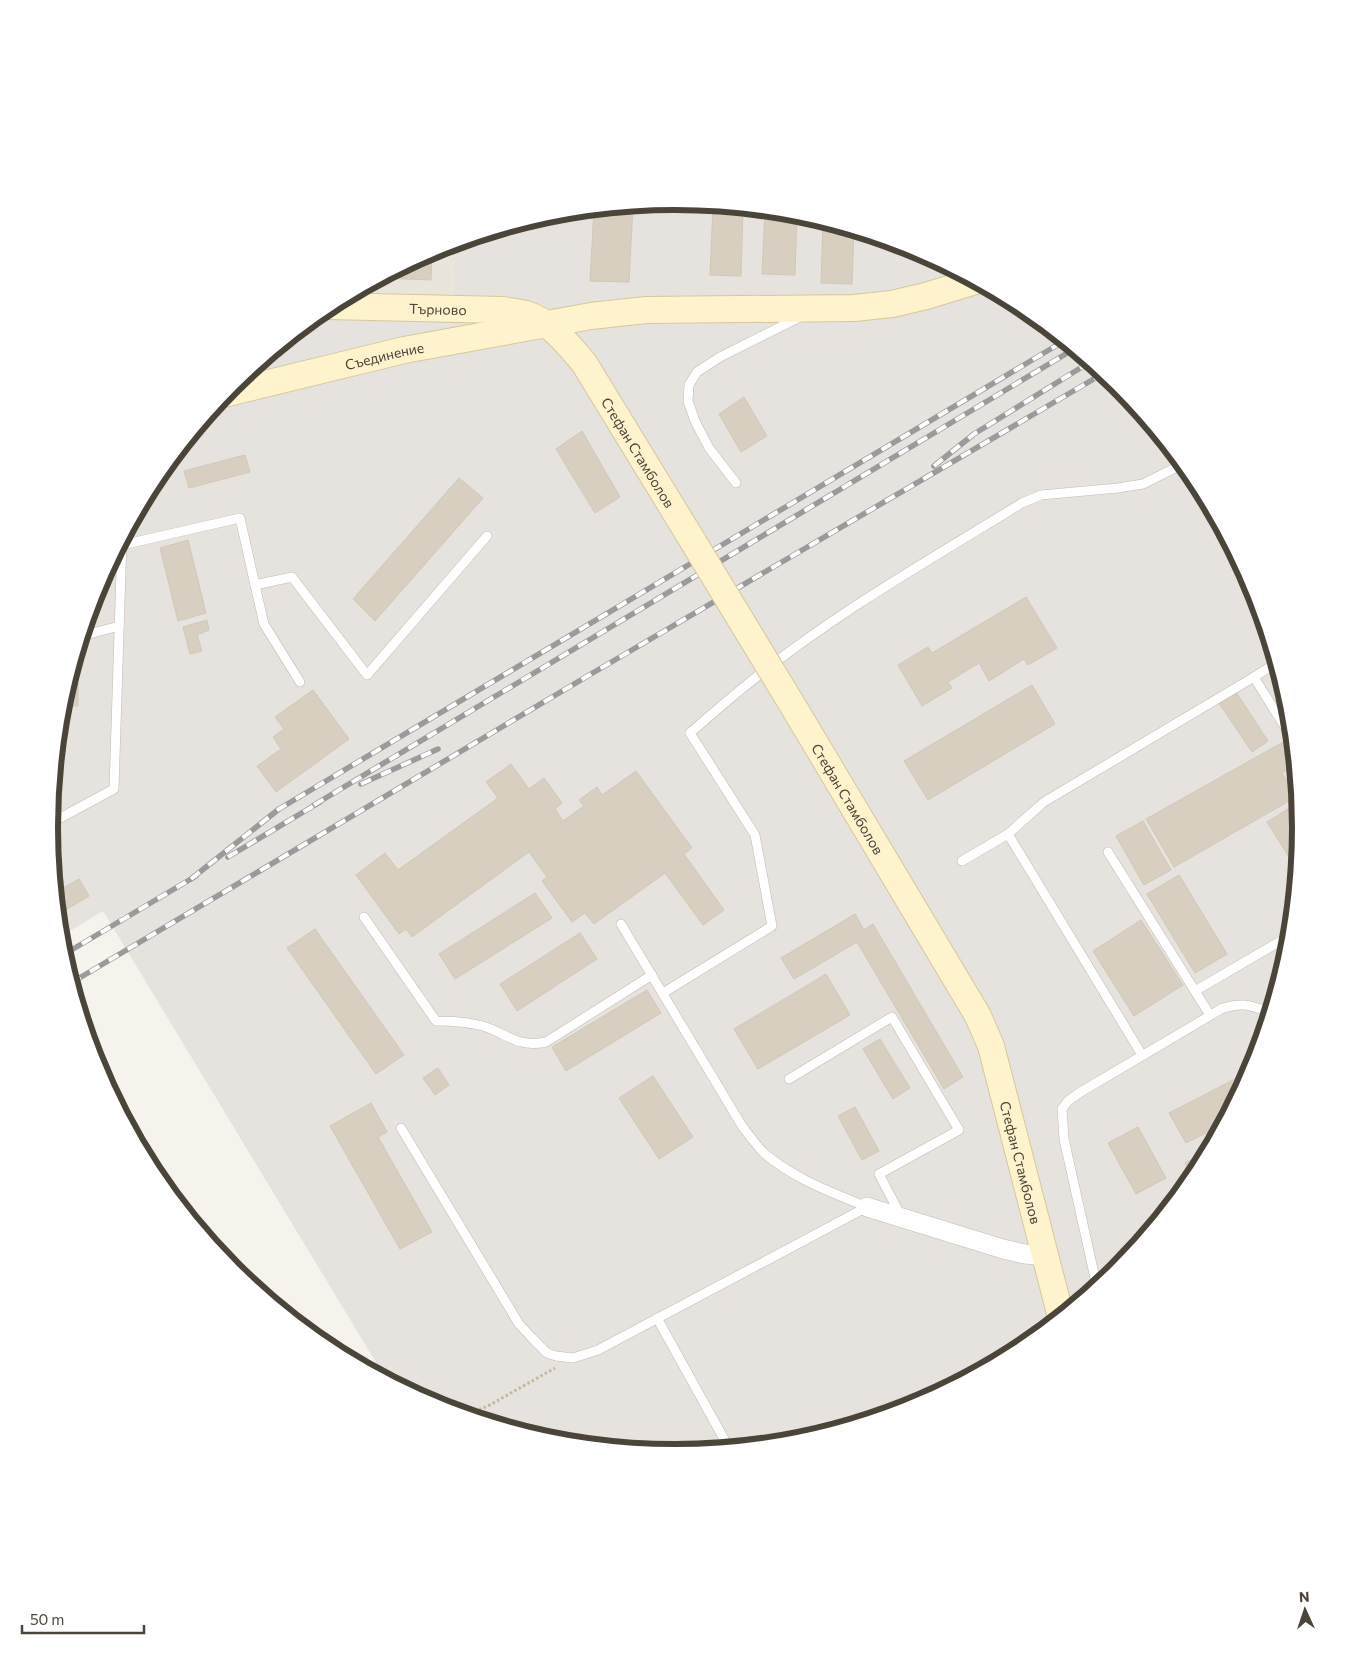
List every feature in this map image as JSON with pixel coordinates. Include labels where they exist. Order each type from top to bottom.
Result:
[{"type":"street","name":"Съединение","points":[[239,390],[404,350],[545,323],[646,310],[854,308],[892,304],[966,284]]},
{"type":"street","name":"Търново","points":[[344,306],[502,310],[526,314],[545,323]]},
{"type":"street","name":"Стефан Стамболов","points":[[545,323],[564,339],[584,363],[796,711],[978,1016],[991,1046],[1059,1310]]},
{"type":"street","points":[[867,1207],[1003,1248],[1025,1254],[1046,1256]]},
{"type":"lane","points":[[736,483],[709,448],[695,420],[688,401],[689,385],[697,372],[720,357],[816,309]]},
{"type":"lane","points":[[663,993],[772,926],[755,835],[690,734],[748,683],[859,604],[1022,503],[1041,495],[1143,484],[1176,467]]},
{"type":"lane","points":[[128,541],[240,518],[264,624],[300,682]]},
{"type":"lane","points":[[255,585],[292,577],[367,675],[487,536]]},
{"type":"lane","points":[[58,819],[114,789],[122,553]]},
{"type":"lane","points":[[89,634],[119,626]]},
{"type":"lane","points":[[962,861],[1008,834],[1044,802],[1271,666]]},
{"type":"lane","points":[[1254,677],[1284,725]]},
{"type":"lane","points":[[1008,834],[1142,1055]]},
{"type":"lane","points":[[1108,852],[1210,1015]]},
{"type":"lane","points":[[364,917],[436,1021],[462,1022],[484,1026],[524,1044],[546,1042],[652,975]]},
{"type":"lane","points":[[621,924],[742,1126],[762,1151],[785,1170],[821,1188],[867,1207]]},
{"type":"lane","points":[[1196,991],[1282,940]]},
{"type":"lane","points":[[1095,1280],[1064,1139],[1062,1110],[1068,1101],[1079,1092],[1223,1008],[1236,1004],[1248,1004],[1264,1010]]},
{"type":"lane","points":[[789,1079],[892,1017],[959,1130],[879,1174],[901,1216]]},
{"type":"lane","points":[[401,1128],[519,1324],[547,1353],[556,1356],[573,1358],[598,1350],[867,1207]]},
{"type":"lane","points":[[657,1318],[726,1443]]},
{"type":"path","points":[[475,1411],[488,1406],[573,1358]]},
{"type":"shaded area","points":[[675,210],[756,215],[835,231],[873,243],[911,257],[948,274],[1018,314],[1082,363],[1112,391],[1139,420],[1188,484],[1229,554],[1245,591],[1260,629],[1281,707],[1291,787],[1292,828],[1291,868],[1281,948],[1260,1026],[1245,1064],[1229,1101],[1188,1171],[1139,1235],[1112,1264],[1082,1292],[1018,1341],[984,1362],[911,1398],[835,1424],[756,1440],[715,1444],[635,1444],[594,1440],[515,1424],[439,1398],[380,1370],[103,911],[67,933],[59,868],[58,828],[59,787],[69,707],[90,629],[121,554],[140,519],[185,452],[238,391],[268,363],[331,315],[454,310],[453,252],[515,231],[594,215]]},
{"type":"shaded area","points":[[453,252],[454,310],[333,314],[402,274]]},
{"type":"building","points":[[633,211],[629,282],[590,281],[594,215]]},
{"type":"building","points":[[713,211],[743,214],[741,276],[710,275]]},
{"type":"building","points":[[765,217],[797,222],[795,275],[762,274]]},
{"type":"building","points":[[823,228],[854,237],[852,284],[821,283]]},
{"type":"building","points":[[432,260],[431,280],[393,279]]},
{"type":"building","points":[[744,397],[767,436],[741,452],[719,414]]},
{"type":"building","points":[[582,431],[620,497],[595,513],[556,449]]},
{"type":"building","points":[[245,455],[250,472],[189,488],[184,471]]},
{"type":"building","points":[[459,478],[483,498],[375,621],[353,599]]},
{"type":"building","points":[[188,540],[206,613],[178,621],[160,548]]},
{"type":"building","points":[[1026,597],[1057,648],[1028,665],[1024,659],[989,681],[979,663],[948,682],[952,688],[922,706],[898,665],[928,647],[932,653]]},
{"type":"building","points":[[207,620],[209,630],[197,635],[202,651],[190,654],[183,627]]},
{"type":"building","points":[[78,672],[78,706],[69,706]]},
{"type":"building","points":[[1032,685],[1055,724],[928,800],[904,761]]},
{"type":"building","points":[[313,690],[349,739],[276,792],[257,766],[281,749],[273,737],[284,729],[275,717]]},
{"type":"building","points":[[1236,692],[1268,741],[1252,752],[1219,703]]},
{"type":"building","points":[[1285,741],[1286,744],[1289,769],[1282,773],[1291,788],[1291,800],[1174,867],[1146,819]]},
{"type":"building","points":[[511,764],[529,789],[544,778],[562,803],[555,809],[563,821],[584,806],[579,800],[597,787],[602,795],[636,771],[692,848],[684,854],[724,910],[703,925],[665,873],[594,924],[585,913],[572,922],[542,881],[547,877],[529,852],[412,937],[406,929],[399,934],[356,875],[385,853],[398,870],[498,798],[486,782]]},
{"type":"building","points":[[1291,807],[1291,861],[1267,822]]},
{"type":"building","points":[[1143,821],[1171,870],[1144,885],[1116,836]]},
{"type":"building","points":[[1179,875],[1227,954],[1195,973],[1147,894]]},
{"type":"building","points":[[79,879],[89,896],[63,911],[61,884],[63,888]]},
{"type":"building","points":[[535,893],[552,918],[455,979],[439,954]]},
{"type":"building","points":[[855,914],[864,930],[873,924],[963,1077],[944,1089],[857,942],[794,979],[781,958]]},
{"type":"building","points":[[1141,920],[1183,985],[1134,1016],[1093,951]]},
{"type":"building","points":[[315,929],[404,1055],[376,1074],[287,948]]},
{"type":"building","points":[[580,933],[597,959],[517,1011],[500,984]]},
{"type":"building","points":[[826,974],[850,1015],[758,1069],[734,1029]]},
{"type":"building","points":[[647,990],[661,1013],[566,1071],[552,1047]]},
{"type":"building","points":[[880,1039],[910,1088],[893,1099],[863,1049]]},
{"type":"building","points":[[438,1068],[449,1085],[435,1095],[423,1078]]},
{"type":"building","points":[[653,1076],[693,1137],[659,1159],[619,1098]]},
{"type":"building","points":[[1239,1077],[1210,1136],[1208,1132],[1186,1143],[1169,1113]]},
{"type":"building","points":[[371,1103],[387,1132],[378,1137],[432,1232],[400,1249],[330,1126]]},
{"type":"building","points":[[855,1107],[879,1151],[862,1160],[838,1116]]},
{"type":"building","points":[[1138,1127],[1166,1178],[1136,1194],[1108,1143]]},
{"type":"building","points":[[1197,1157],[1189,1170],[1185,1163]]},
{"type":"railway","points":[[191,879],[279,809],[1059,344]]},
{"type":"railway","points":[[314,805],[1069,352]]},
{"type":"railway","points":[[934,466],[974,434],[1085,365]]},
{"type":"railway","points":[[77,979],[591,674],[1097,377]]},
{"type":"railway","points":[[361,784],[438,749]]},
{"type":"railway","points":[[228,857],[320,802]]},
{"type":"railway","points":[[70,951],[196,876]]}]
